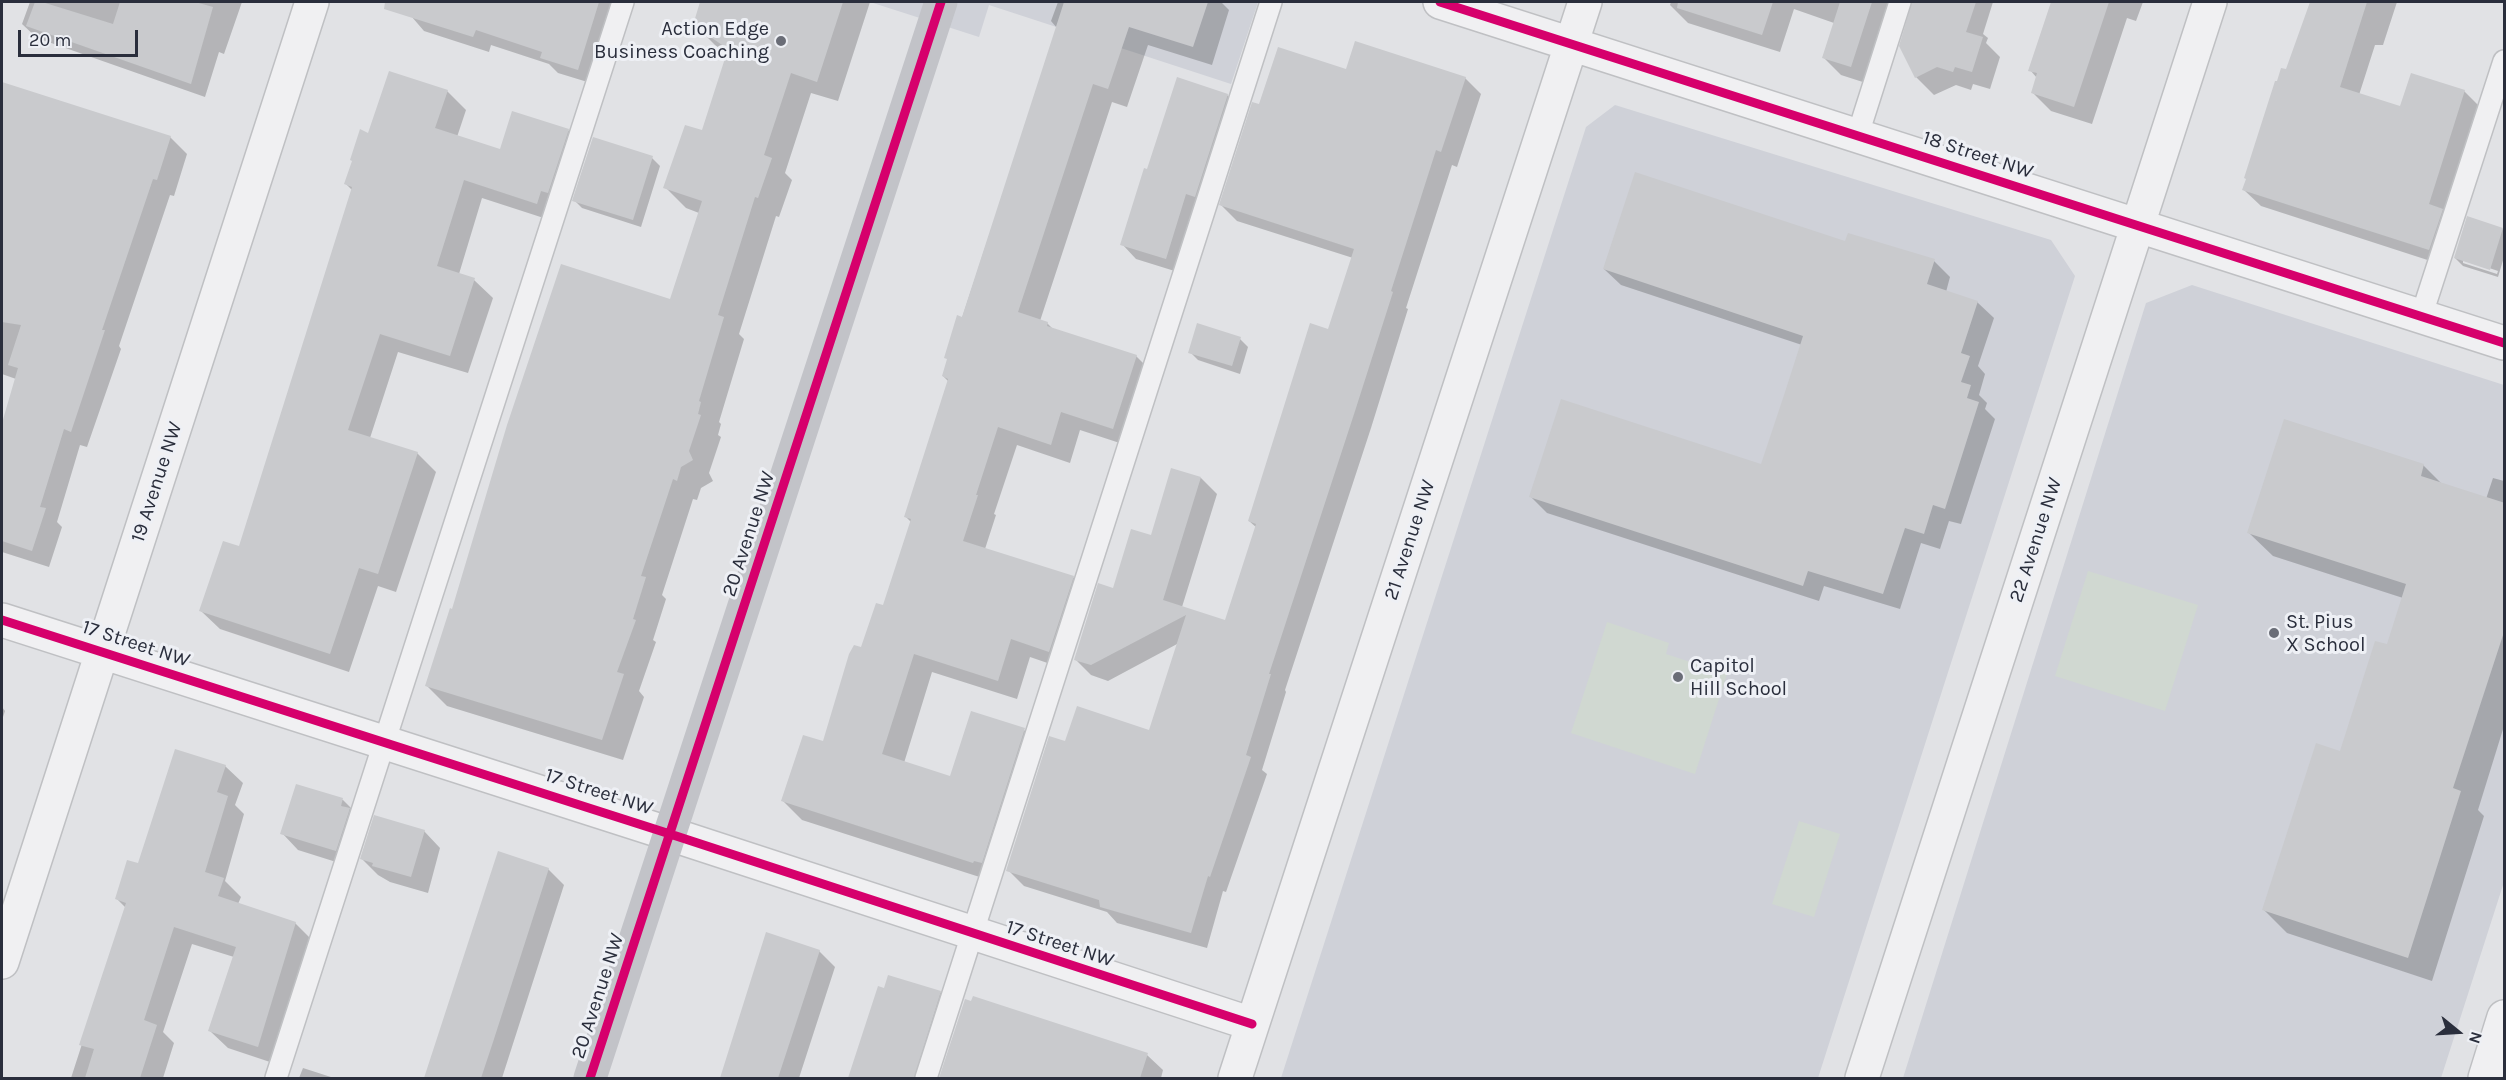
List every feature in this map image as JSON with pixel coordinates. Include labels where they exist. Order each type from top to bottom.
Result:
[{"type":"street","name":"19 Avenue NW","points":[[2,962],[312,2]]},
{"type":"street","name":"20 Avenue NW","points":[[590,1078],[941,2]]},
{"type":"street","name":"18 Street NW","points":[[1440,2],[2505,343]]},
{"type":"street","name":"21 Avenue NW","points":[[1235,1078],[1585,2]]},
{"type":"street","name":"22 Avenue NW","points":[[1862,1078],[2210,2]]},
{"type":"street","name":"17 Street NW","points":[[2,620],[670,834],[973,935],[1252,1024]]},
{"type":"street","points":[[2485,1078],[2505,1017]]},
{"type":"lane","points":[[276,1078],[623,2]]},
{"type":"lane","points":[[926,1078],[1271,2]]},
{"type":"lane","points":[[1858,134],[1900,2]]},
{"type":"lane","points":[[2421,317],[2505,61]]},
{"type":"shaded area","points":[[870,2],[1258,2],[1231,84],[989,5],[979,37]]},
{"type":"shaded area","name":"Capitol Hill School","points":[[1615,105],[2051,240],[2075,276],[1818,1078],[1281,1078],[1586,127]]},
{"type":"shaded area","name":"St. Pius X School","points":[[2192,285],[2504,385],[2504,882],[2441,1078],[1903,1078],[2146,303]]},
{"type":"shaded area","points":[[2088,571],[2198,605],[2165,711],[2055,676]]},
{"type":"shaded area","points":[[1607,622],[1669,643],[1666,654],[1727,674],[1695,774],[1571,733]]},
{"type":"shaded area","points":[[1799,821],[1840,834],[1814,917],[1772,904]]},
{"type":"building","points":[[35,2],[42,2],[113,24],[120,2],[195,2],[213,7],[191,84],[26,26]]},
{"type":"building","points":[[385,2],[599,2],[578,70],[540,58],[542,52],[476,30],[473,37],[384,9]]},
{"type":"building","points":[[700,2],[843,2],[817,82],[791,73],[764,155],[772,158],[758,198],[755,197],[718,315],[724,317],[699,401],[701,402],[698,414],[701,415],[689,451],[693,460],[681,467],[677,481],[673,479],[641,576],[646,577],[633,619],[636,620],[617,672],[624,674],[602,740],[425,686],[450,608],[452,609],[507,425],[561,264],[670,299],[702,201],[663,188],[685,125],[702,130],[728,49],[693,25]]},
{"type":"building","points":[[1064,2],[1208,2],[1193,47],[1129,27],[1108,89],[1093,84],[1018,312],[1048,322],[1047,326],[1137,355],[1113,429],[1061,412],[1051,445],[998,427],[976,495],[978,495],[963,541],[1074,576],[1049,652],[1011,639],[998,681],[914,654],[882,754],[950,776],[971,711],[1025,728],[982,863],[974,861],[973,863],[781,801],[803,735],[823,741],[849,654],[854,645],[861,647],[876,603],[883,605],[911,519],[904,517],[948,379],[942,376],[947,359],[944,358],[957,315],[962,317]]},
{"type":"building","points":[[1678,2],[1773,2],[1762,35],[1677,8]]},
{"type":"building","points":[[1840,2],[1872,2],[1851,67],[1822,58]]},
{"type":"building","points":[[1912,2],[1976,2],[1966,32],[1983,37],[1972,72],[1955,67],[1953,72],[1937,67],[1915,78],[1899,46]]},
{"type":"building","points":[[2051,2],[2109,2],[2074,107],[2031,93],[2037,73],[2028,71]]},
{"type":"building","points":[[2310,2],[2367,2],[2340,87],[2400,106],[2411,73],[2465,90],[2429,204],[2443,209],[2429,250],[2242,190],[2275,81],[2277,81],[2281,68],[2286,69]]},
{"type":"building","points":[[1355,41],[1466,77],[1441,152],[1436,150],[1391,291],[1393,292],[1269,674],[1271,674],[1246,755],[1251,757],[1210,877],[1208,876],[1191,933],[1100,907],[1099,900],[1006,871],[1049,736],[1065,741],[1077,706],[1149,730],[1186,615],[1091,665],[1074,660],[1098,583],[1113,588],[1131,529],[1151,535],[1171,468],[1201,477],[1163,600],[1225,620],[1256,524],[1248,521],[1310,323],[1328,329],[1354,249],[1219,205],[1252,102],[1259,104],[1278,47],[1346,69]]},
{"type":"building","points":[[389,71],[448,90],[435,128],[500,149],[512,111],[569,129],[548,193],[541,191],[537,204],[464,180],[437,266],[475,278],[450,356],[380,334],[348,430],[418,452],[378,574],[359,568],[330,654],[199,611],[223,541],[239,546],[352,187],[344,184],[352,161],[350,160],[360,129],[368,133]]},
{"type":"building","points":[[1177,77],[1228,94],[1195,197],[1186,194],[1166,259],[1120,245],[1144,168],[1147,169]]},
{"type":"building","points":[[2,82],[171,136],[157,180],[153,179],[102,330],[105,330],[71,432],[64,429],[40,507],[46,508],[32,551],[2,541],[2,423],[18,368],[8,365],[21,325],[2,322]]},
{"type":"building","points":[[593,137],[653,156],[633,220],[572,201]]},
{"type":"building","points":[[1635,172],[1845,241],[1848,233],[1935,259],[1927,284],[1978,301],[1961,353],[1970,356],[1961,382],[1971,385],[1967,398],[1979,402],[1945,509],[1933,505],[1924,534],[1905,528],[1883,594],[1808,571],[1803,586],[1529,497],[1561,399],[1761,464],[1785,392],[1803,336],[1603,269]]},
{"type":"building","points":[[2467,216],[2503,228],[2490,270],[2454,258]]},
{"type":"building","points":[[1197,323],[1241,337],[1232,366],[1188,353]]},
{"type":"building","points":[[2284,419],[2424,464],[2421,476],[2505,503],[2505,629],[2453,788],[2461,791],[2408,958],[2262,910],[2316,743],[2340,751],[2375,641],[2387,644],[2406,584],[2247,533]]},
{"type":"building","points":[[175,749],[226,765],[217,792],[228,796],[205,872],[224,878],[218,896],[296,922],[258,1047],[208,1031],[236,947],[174,927],[144,1020],[157,1025],[140,1078],[85,1078],[94,1049],[79,1045],[126,903],[115,899],[127,860],[138,863]]},
{"type":"building","points":[[296,784],[343,798],[341,806],[350,808],[336,851],[280,834]]},
{"type":"building","points":[[374,815],[425,830],[411,877],[372,866],[373,863],[360,859]]},
{"type":"building","points":[[498,851],[549,868],[493,1042],[481,1078],[424,1078]]},
{"type":"building","points":[[766,932],[820,950],[778,1078],[720,1078]]},
{"type":"building","points":[[888,975],[941,991],[914,1078],[848,1078],[878,986],[884,988]]},
{"type":"building","points":[[973,996],[1148,1053],[1140,1078],[939,1078],[965,999],[971,1001]]},
{"type":"cycle path","points":[[590,1078],[941,2]]},
{"type":"cycle path","points":[[1440,2],[2504,343]]},
{"type":"cycle path","points":[[2,620],[670,834],[1252,1024]]},
{"type":"place","name":"Action Edge Business Coaching","points":[[781,41]]},
{"type":"place","name":"St. Pius X School","points":[[2274,633]]},
{"type":"place","name":"Capitol Hill School","points":[[1678,677]]}]
